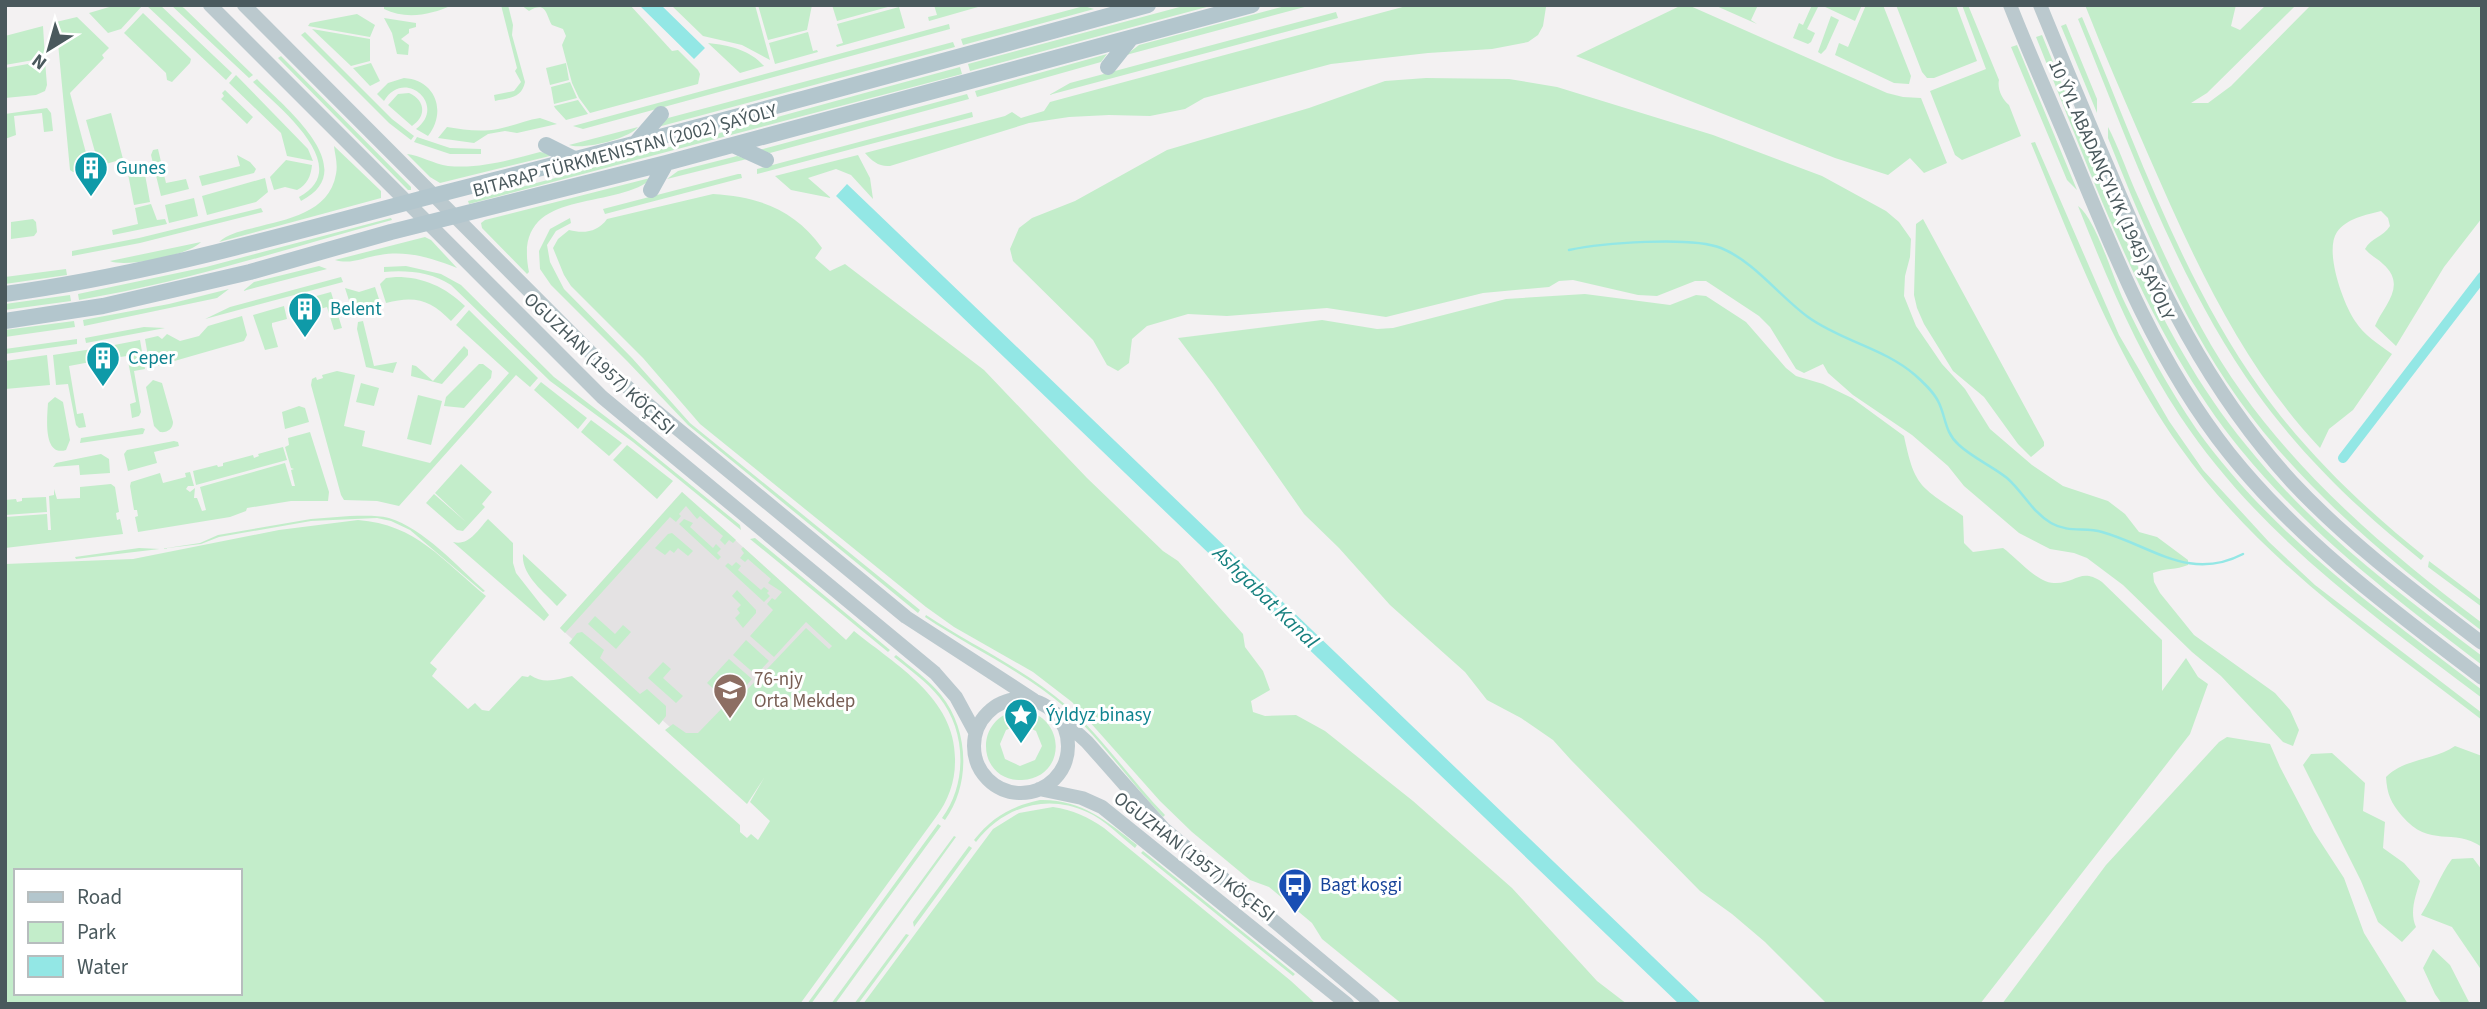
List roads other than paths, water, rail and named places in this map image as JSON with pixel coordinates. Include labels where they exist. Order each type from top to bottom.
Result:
[{"type":"main road","name":"OGUZHAN (1957) KÖÇESI","points":[[210,5],[610,404],[935,673],[956,696],[975,732],[974,756],[986,778],[999,788],[1015,793],[1039,789],[1082,798],[1102,807],[1347,1004]]},
{"type":"main road","name":"OGUZHAN (1957) KÖÇESI","points":[[244,5],[606,368],[684,436],[906,617],[1055,713],[1087,742],[1163,828],[1373,1004]]},
{"type":"main road","points":[[1105,5],[1120,13]]},
{"type":"main road","name":"BITARAP TÜRKMENISTAN (2002) ŞAÝOLY","points":[[5,293],[95,281],[138,271],[635,145],[1148,5]]},
{"type":"main road","name":"BITARAP TÜRKMENISTAN (2002) ŞAÝOLY","points":[[5,321],[130,301],[250,272],[1252,5]]},
{"type":"main road","name":"10 ÝYL ABADANÇYLYK (1945) ŞAÝOLY","points":[[2010,5],[2125,278],[2164,355],[2202,418],[2245,471],[2313,543],[2359,584],[2482,678]]},
{"type":"main road","name":"10 ÝYL ABADANÇYLYK (1945) ŞAÝOLY","points":[[2040,5],[2137,236],[2189,342],[2220,392],[2275,463],[2330,521],[2386,570],[2482,643]]},
{"type":"main road","points":[[1108,66],[1131,37]]},
{"type":"main road","points":[[635,145],[661,114]]},
{"type":"main road","points":[[546,145],[576,160]]},
{"type":"main road","points":[[733,145],[766,160]]},
{"type":"main road","points":[[651,190],[666,163]]},
{"type":"main road","points":[[975,732],[982,717],[995,706],[1018,698],[1034,700]]},
{"type":"main road","points":[[1039,789],[1059,774],[1068,751],[1067,735],[1055,713]]},
{"type":"water","points":[[639,5],[661,5],[705,48],[694,59]]},
{"type":"water","name":"Ashgabat Kanal","points":[[847,184],[1702,1004],[1679,1004],[836,196]]},
{"type":"waterway","points":[[1569,250],[1623,243],[1668,242],[1707,244],[1721,248],[1756,270],[1808,317],[1890,358],[1915,375],[1937,399],[1954,440],[2007,478],[2038,513],[2051,523],[2064,528],[2102,532],[2188,563],[2223,562],[2243,554]]},
{"type":"waterway","points":[[2343,458],[2482,277]]},
{"type":"place","name":"Gunes","points":[[91,198]]},
{"type":"place","name":"Belent","points":[[305,339]]},
{"type":"place","name":"Ceper","points":[[103,388]]},
{"type":"place","name":"76-njy Orta Mekdep","points":[[730,720]]},
{"type":"place","name":"Ýyldyz binasy","points":[[1021,745]]},
{"type":"place","name":"Bagt koşgi","points":[[1295,915]]}]
